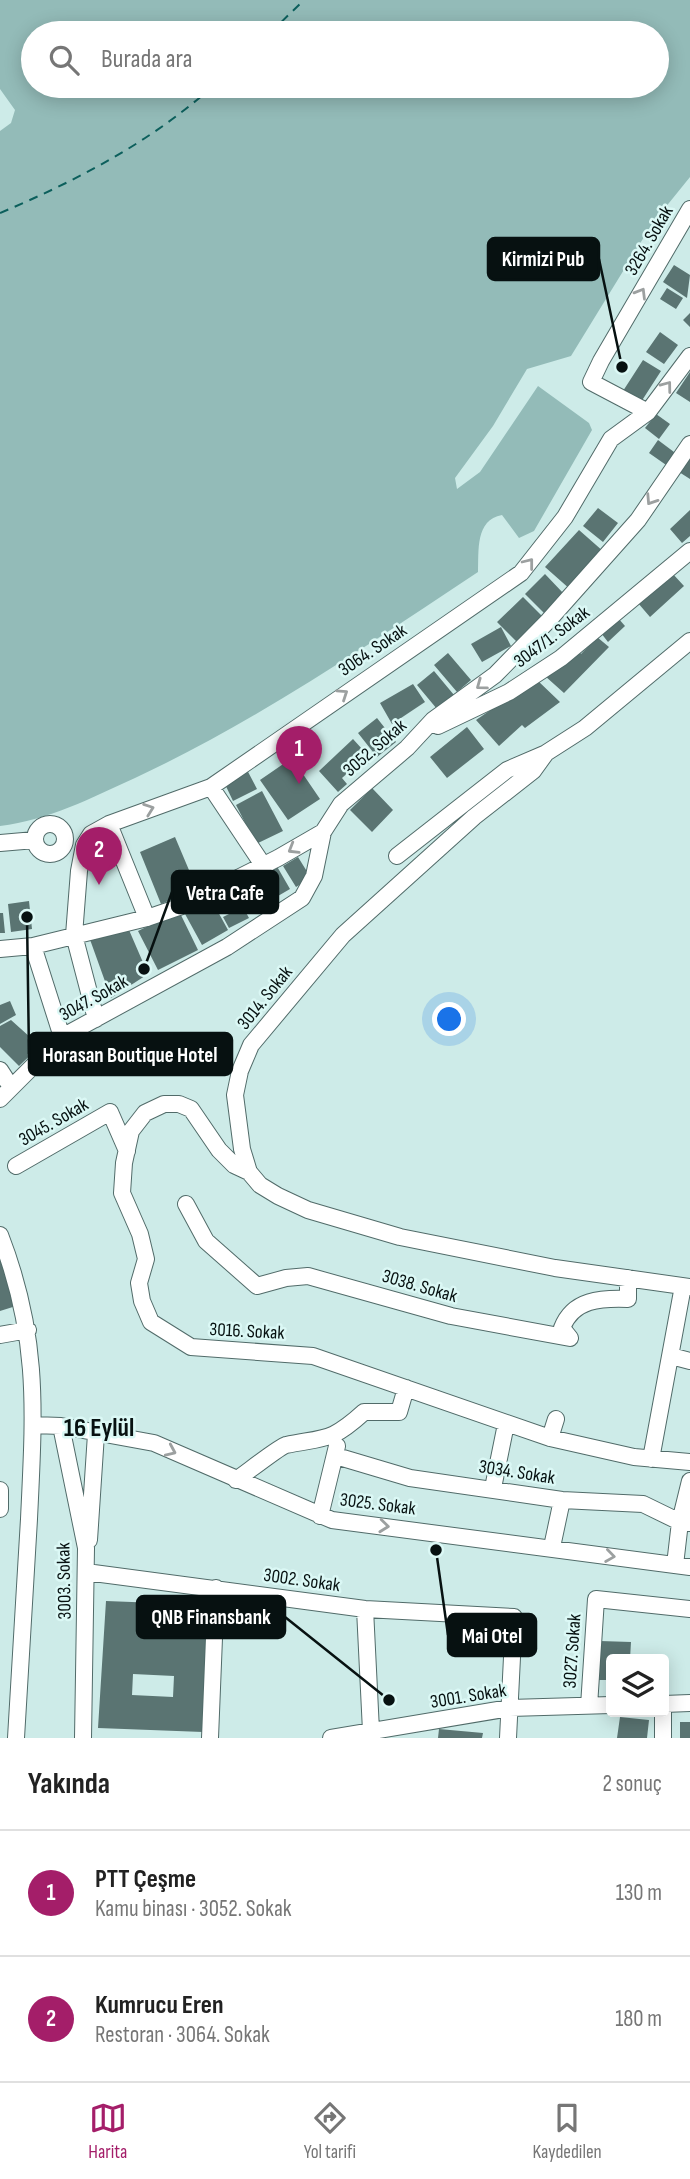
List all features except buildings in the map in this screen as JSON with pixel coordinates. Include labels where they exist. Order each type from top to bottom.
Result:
[{"type":"street","name":"3264. Sokak","points":[[648,412],[591,382],[690,208]]},
{"type":"street","name":"3064. Sokak","points":[[74,934],[84,845],[91,834],[109,824],[211,787],[521,573],[565,517],[611,439],[648,412],[690,356]]},
{"type":"street","name":"3052. Sokak","points":[[0,949],[33,946],[147,918],[182,906],[323,832],[341,804],[422,733],[433,720],[495,675],[548,621],[638,520],[690,444]]},
{"type":"street","name":"3047/1. Sokak","points":[[422,733],[509,692],[561,658],[690,551]]},
{"type":"street","name":"3014. Sokak","points":[[249,1172],[242,1149],[235,1095],[240,1071],[251,1045],[343,935],[474,817],[533,771],[546,753],[585,729],[690,641]]},
{"type":"street","points":[[397,856],[507,770],[546,753]]},
{"type":"street","points":[[211,787],[263,865]]},
{"type":"street","points":[[109,824],[147,918]]},
{"type":"street","name":"3047. Sokak","points":[[5,1093],[62,1037],[227,947],[302,898],[314,876],[323,832]]},
{"type":"street","points":[[0,844],[35,840]]},
{"type":"street","points":[[74,934],[96,1019]]},
{"type":"street","points":[[33,946],[62,1037]]},
{"type":"street","points":[[0,1070],[5,1093]]},
{"type":"street","name":"3016. Sokak","points":[[249,1172],[234,1165],[219,1150],[191,1108],[180,1104],[164,1104],[145,1114],[131,1130],[122,1174],[122,1193],[140,1234],[146,1259],[139,1283],[142,1301],[152,1322],[191,1347],[313,1356],[550,1438],[651,1459],[690,1462]]},
{"type":"street","name":"3045. Sokak","points":[[16,1166],[110,1112],[127,1152]]},
{"type":"street","points":[[249,1172],[260,1185],[308,1210],[400,1237],[555,1268],[687,1286],[651,1459]]},
{"type":"street","name":"3038. Sokak","points":[[186,1204],[206,1241],[257,1286],[286,1278],[308,1276],[412,1303],[451,1317],[570,1338],[562,1328],[566,1318],[589,1300],[628,1299],[628,1278]]},
{"type":"street","points":[[0,1235],[22,1297],[28,1330],[33,1424],[15,1738],[0,1736]]},
{"type":"street","points":[[0,1335],[28,1330]]},
{"type":"street","points":[[671,1356],[690,1361]]},
{"type":"street","points":[[236,1480],[283,1446],[319,1441],[338,1433],[364,1412],[399,1412],[407,1388]]},
{"type":"street","points":[[550,1438],[556,1419]]},
{"type":"street","name":"3025. Sokak","points":[[33,1424],[61,1426],[154,1443],[332,1520],[683,1566]]},
{"type":"street","points":[[493,1488],[506,1424]]},
{"type":"street","name":"3003. Sokak","points":[[61,1426],[86,1548],[83,1738]]},
{"type":"street","points":[[320,1516],[336,1456],[338,1433]]},
{"type":"street","points":[[86,1548],[92,1517],[96,1434]]},
{"type":"street","name":"3034. Sokak","points":[[336,1456],[410,1478],[562,1500],[643,1504],[685,1523]]},
{"type":"street","points":[[683,1566],[690,1481]]},
{"type":"street","points":[[0,1490],[0,1509]]},
{"type":"street","points":[[552,1547],[562,1500]]},
{"type":"street","name":"3002. Sokak","points":[[86,1572],[365,1608],[514,1617],[510,1708]]},
{"type":"street","points":[[210,1738],[216,1588]]},
{"type":"street","name":"3027. Sokak","points":[[589,1706],[596,1599],[690,1609]]},
{"type":"street","points":[[365,1608],[371,1731]]},
{"type":"street","points":[[669,1704],[690,1703]]},
{"type":"street","name":"3001. Sokak","points":[[331,1738],[371,1731],[416,1731],[510,1708],[606,1705]]},
{"type":"street","points":[[508,1738],[510,1708]]},
{"type":"street","points":[[663,1717],[663,1738]]},
{"type":"water","points":[[0,0],[690,0],[690,177],[652,224],[571,356],[527,369],[493,426],[455,478],[457,489],[480,472],[538,386],[589,423],[592,430],[534,531],[519,538],[502,515],[493,518],[487,523],[480,538],[478,572],[310,681],[224,732],[135,778],[53,813],[0,826],[0,131],[11,123],[15,110],[0,89]]},
{"type":"ferry route","points":[[282,21],[304,0]]},
{"type":"ferry route","points":[[0,213],[57,188],[112,158],[164,125],[199,98]]},
{"type":"place","name":"Kirmizi Pub","points":[[622,367]]},
{"type":"place","name":"PTT Çeşme","points":[[299,784]]},
{"type":"place","name":"Kumrucu Eren","points":[[99,885]]},
{"type":"place","name":"Horasan Boutique Hotel","points":[[27,917]]},
{"type":"place","name":"Vetra Cafe","points":[[144,969]]},
{"type":"place","name":"Mai Otel","points":[[436,1550]]},
{"type":"place","name":"QNB Finansbank","points":[[389,1700]]},
{"type":"district","name":"16 Eylül","points":[[99,1427]]}]
